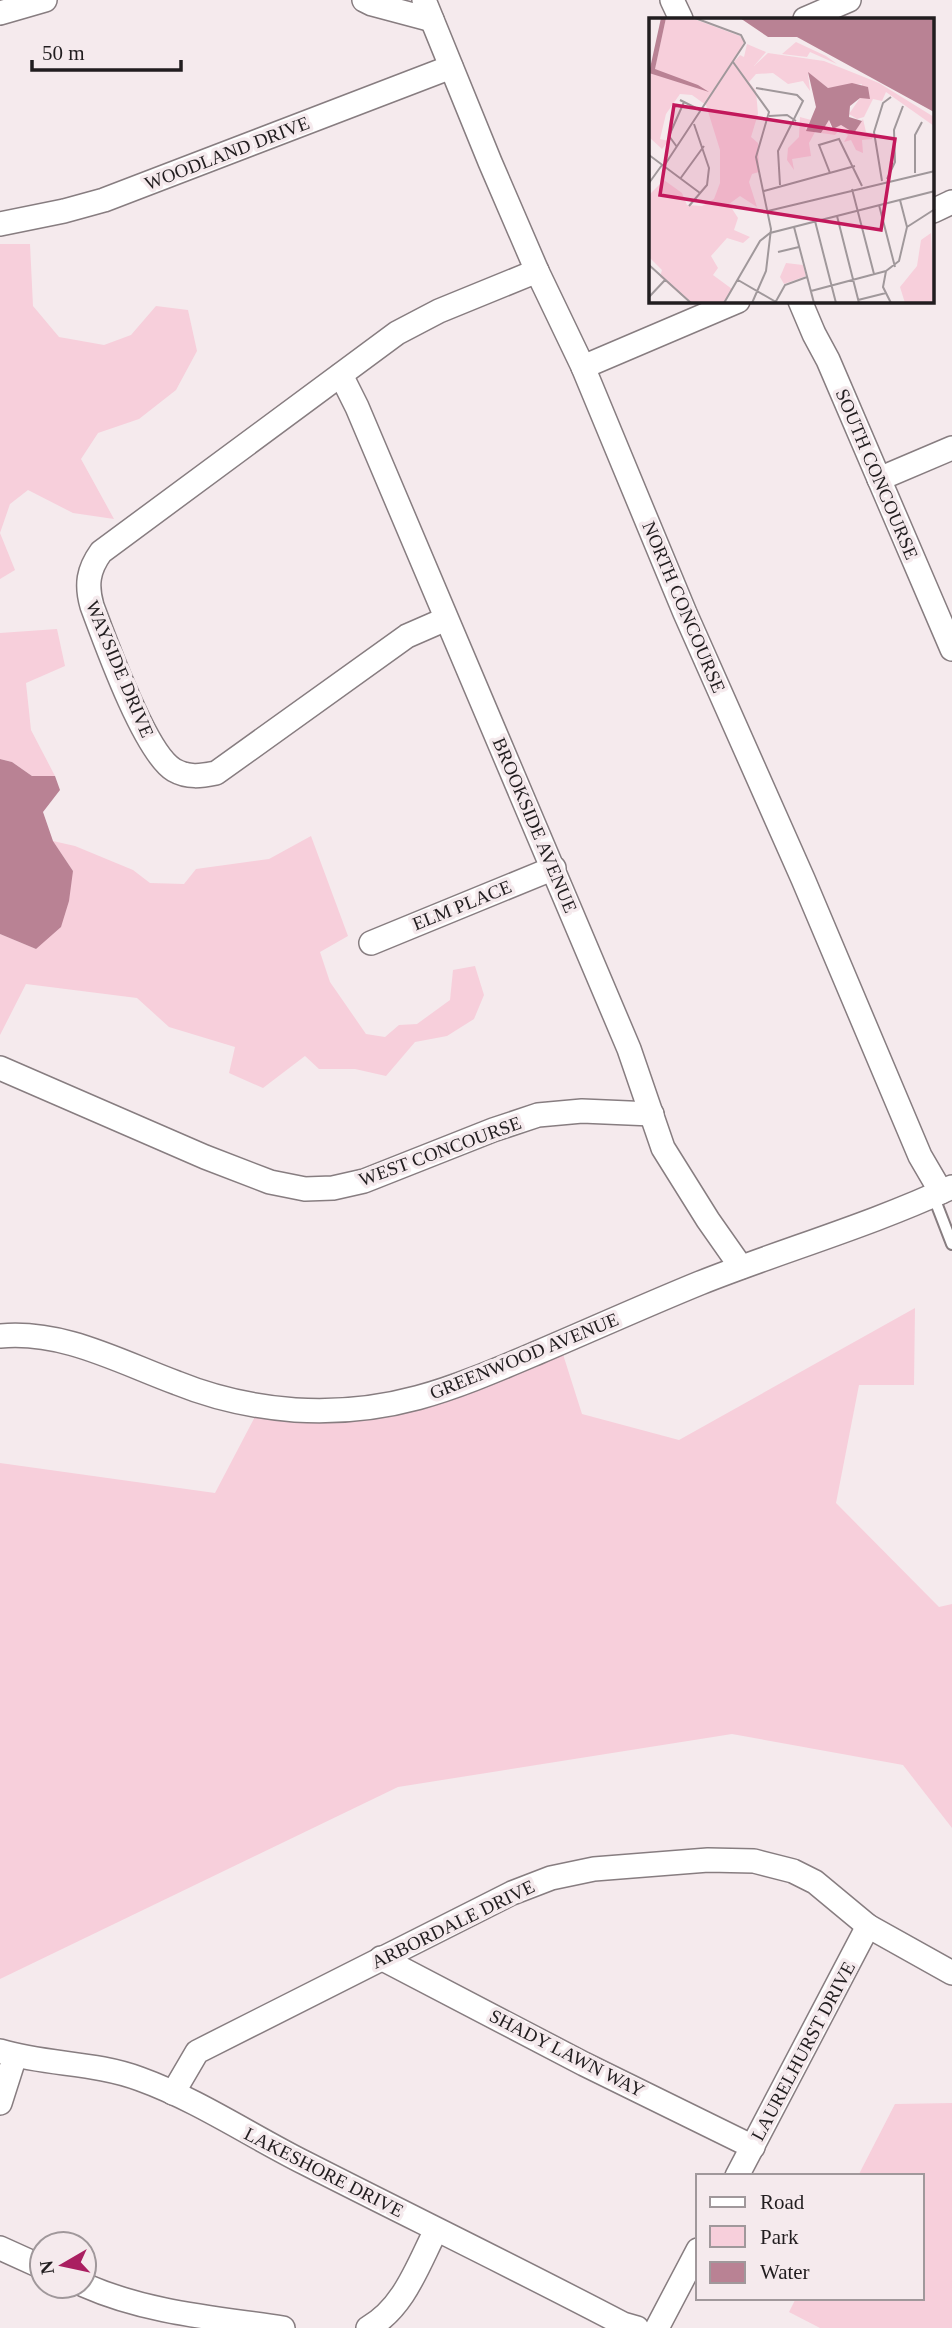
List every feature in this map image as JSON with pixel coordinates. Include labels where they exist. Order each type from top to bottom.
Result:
[{"type":"street","points":[[0,13],[45,0]]},
{"type":"street","points":[[364,0],[372,5],[428,10]]},
{"type":"street","points":[[672,0],[681,18]]},
{"type":"street","points":[[807,18],[849,0]]},
{"type":"street","name":"NORTH CONCOURSE","points":[[428,10],[537,271],[583,367],[685,612],[803,879],[920,1156],[942,1191]]},
{"type":"street","name":"WOODLAND DRIVE","points":[[0,224],[104,200],[451,67]]},
{"type":"street","points":[[934,211],[952,202]]},
{"type":"street","name":"WAYSIDE DRIVE","points":[[446,619],[407,636],[228,765],[200,777],[173,770],[162,760],[147,738],[105,641],[88,592],[91,570],[102,552],[341,375],[414,323],[537,271]]},
{"type":"street","points":[[583,367],[733,303]]},
{"type":"street","name":"SOUTH CONCOURSE","points":[[801,303],[952,649]]},
{"type":"street","name":"BROOKSIDE AVENUE","points":[[341,375],[554,868],[629,1049],[663,1148],[741,1267]]},
{"type":"street","points":[[879,480],[952,448]]},
{"type":"street","name":"ELM PLACE","points":[[371,943],[554,868]]},
{"type":"street","name":"WEST CONCOURSE","points":[[0,1068],[205,1157],[270,1182],[304,1189],[332,1188],[364,1181],[538,1115],[582,1111],[652,1114]]},
{"type":"street","name":"GREENWOOD AVENUE","points":[[0,1336],[55,1339],[99,1351],[179,1384],[228,1399],[295,1410],[359,1409],[408,1402],[453,1389],[741,1267],[942,1191]]},
{"type":"street","name":"ARBORDALE DRIVE","points":[[173,2093],[197,2052],[512,1893],[551,1878],[594,1869],[708,1860],[754,1861],[793,1871],[826,1889],[868,1926],[952,1973]]},
{"type":"street","name":"LAURELHURST DRIVE","points":[[738,2174],[868,1926]]},
{"type":"street","name":"SHADY LAWN WAY","points":[[381,1958],[584,2064],[752,2147]]},
{"type":"street","points":[[0,2103],[8,2053]]},
{"type":"street","name":"LAKESHORE DRIVE","points":[[8,2053],[51,2063],[117,2071],[173,2093],[436,2230],[623,2324],[637,2328]]},
{"type":"street","points":[[368,2328],[390,2312],[402,2297],[436,2230]]},
{"type":"street","points":[[0,2248],[28,2261]]},
{"type":"street","points":[[657,2328],[696,2254]]},
{"type":"street","points":[[98,2290],[130,2303],[166,2312],[284,2328]]},
{"type":"lane","points":[[942,1191],[952,1244]]},
{"type":"green space","points":[[0,244],[30,244],[33,306],[59,337],[104,345],[131,335],[156,306],[188,310],[197,351],[176,390],[139,419],[98,433],[81,459],[114,519],[73,513],[28,490],[10,504],[0,533]]},
{"type":"green space","points":[[0,533],[15,570],[0,579]]},
{"type":"green space","points":[[57,629],[65,666],[26,683],[31,730],[55,776],[32,776],[12,762],[0,759],[0,633]]},
{"type":"green space","points":[[311,836],[348,936],[320,952],[330,982],[366,1034],[385,1037],[399,1025],[417,1024],[450,1000],[453,970],[475,966],[484,995],[474,1019],[447,1036],[415,1042],[386,1076],[355,1069],[319,1069],[305,1056],[263,1088],[229,1073],[235,1047],[169,1027],[137,998],[26,984],[0,1035],[0,934],[36,949],[73,871],[53,841],[75,846],[133,870],[150,883],[184,884],[196,869],[269,859]]},
{"type":"green space","points":[[915,1308],[914,1385],[859,1385],[836,1503],[939,1607],[952,1604],[952,1828],[903,1765],[732,1734],[398,1787],[0,1979],[0,1463],[215,1493],[260,1407],[448,1394],[561,1348],[582,1414],[679,1440]]},
{"type":"green space","points":[[952,2103],[952,2328],[820,2328],[789,2312],[795,2300],[924,2300],[924,2174],[859,2174],[895,2104]]},
{"type":"water","points":[[0,759],[12,762],[32,776],[55,776],[60,790],[43,812],[53,841],[73,871],[69,901],[61,927],[36,949],[0,934]]}]
